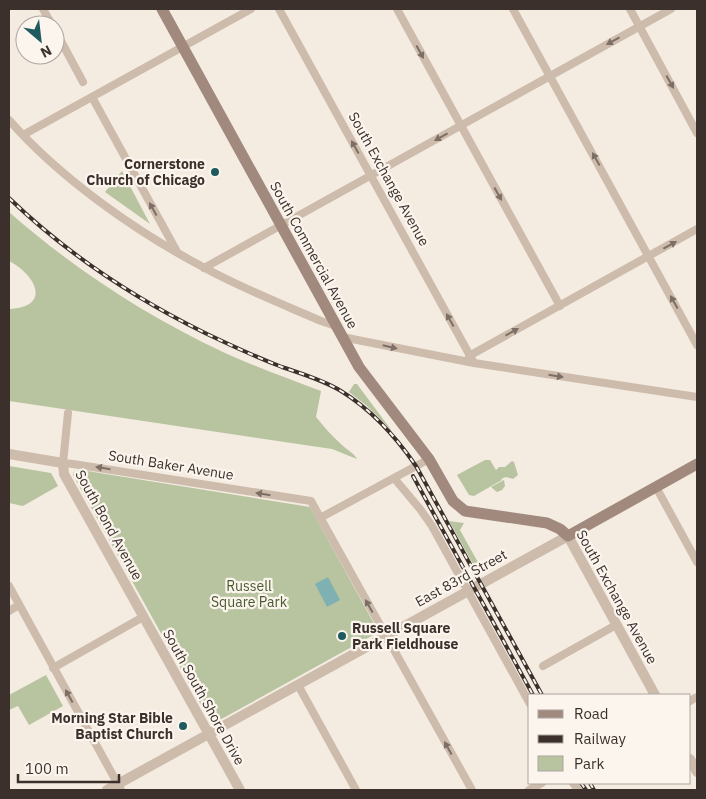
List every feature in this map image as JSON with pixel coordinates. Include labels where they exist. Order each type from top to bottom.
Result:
[{"type":"main road","name":"South Commercial Avenue","points":[[162,9],[342,338],[366,377],[429,459],[457,506]]},
{"type":"main road","name":"East 83rd Street","points":[[568,536],[697,464]]},
{"type":"main road","name":"South Exchange Avenue","points":[[457,506],[471,512],[547,523],[560,529],[568,536]]},
{"type":"street","points":[[21,134],[251,9]]},
{"type":"street","name":"South Exchange Avenue","points":[[279,9],[472,360]]},
{"type":"street","points":[[397,9],[560,306]]},
{"type":"street","points":[[513,9],[697,345]]},
{"type":"street","points":[[630,9],[697,133]]},
{"type":"street","points":[[204,268],[671,9]]},
{"type":"street","points":[[65,49],[83,82]]},
{"type":"street","points":[[92,97],[177,252]]},
{"type":"street","points":[[9,120],[21,134],[53,163],[92,195],[134,225],[204,268],[321,322],[336,326]]},
{"type":"street","points":[[472,360],[560,306],[697,229]]},
{"type":"street","points":[[342,338],[697,397]]},
{"type":"street","name":"South Bond Avenue","points":[[68,413],[62,455],[64,474],[143,616]]},
{"type":"street","name":"South Baker Avenue","points":[[9,454],[311,502],[320,518]]},
{"type":"street","points":[[429,459],[320,518],[472,790]]},
{"type":"street","points":[[394,478],[426,518],[528,700]]},
{"type":"street","points":[[656,487],[697,562]]},
{"type":"street","name":"South Exchange Avenue","points":[[568,536],[654,694]]},
{"type":"street","name":"East 83rd Street","points":[[107,790],[119,787],[209,734],[568,536]]},
{"type":"street","points":[[9,586],[119,787]]},
{"type":"street","points":[[9,611],[19,605]]},
{"type":"street","points":[[54,668],[143,616]]},
{"type":"street","name":"South South Shore Drive","points":[[143,616],[240,790]]},
{"type":"street","points":[[543,666],[616,625]]},
{"type":"street","points":[[298,686],[356,790]]},
{"type":"street","points":[[691,761],[697,772]]},
{"type":"street","points":[[529,790],[540,784]]},
{"type":"green space","points":[[122,171],[150,224],[105,192]]},
{"type":"green space","points":[[9,212],[85,272],[139,307],[196,339],[237,358],[321,391],[316,417],[331,435],[357,459],[332,449],[9,401],[9,309],[23,307],[31,302],[35,296],[35,289],[32,281],[26,274],[9,261]]},
{"type":"green space","points":[[354,384],[357,384],[392,431],[367,406],[349,392]]},
{"type":"green space","points":[[485,460],[490,460],[496,470],[499,467],[505,467],[512,461],[518,475],[513,479],[506,477],[501,479],[474,496],[469,495],[457,475]]},
{"type":"green space","points":[[9,466],[51,473],[58,486],[23,506],[9,503]]},
{"type":"green space","name":"Russell Square Park","points":[[81,470],[310,507],[377,629],[377,633],[216,722],[211,723],[73,475],[74,472]]},
{"type":"green space","points":[[504,480],[505,486],[502,490],[497,492],[491,487]]},
{"type":"green space","points":[[449,521],[464,523],[460,530],[480,566],[486,569],[478,573]]},
{"type":"green space","points":[[46,675],[63,706],[29,725],[18,706],[9,710],[9,695]]},
{"type":"water","points":[[328,577],[340,600],[327,607],[315,584]]},
{"type":"railway","points":[[9,198],[77,256],[152,305],[233,346],[334,387],[352,398],[373,415],[392,435],[416,466],[541,694]]},
{"type":"railway","points":[[413,476],[532,694]]},
{"type":"railway","points":[[582,784],[586,790]]},
{"type":"railway","points":[[591,784],[594,790]]},
{"type":"place","name":"Cornerstone Church of Chicago","points":[[215,172]]},
{"type":"place","name":"Russell Square Park Fieldhouse","points":[[342,636]]},
{"type":"place","name":"Morning Star Bible Baptist Church","points":[[183,726]]}]
